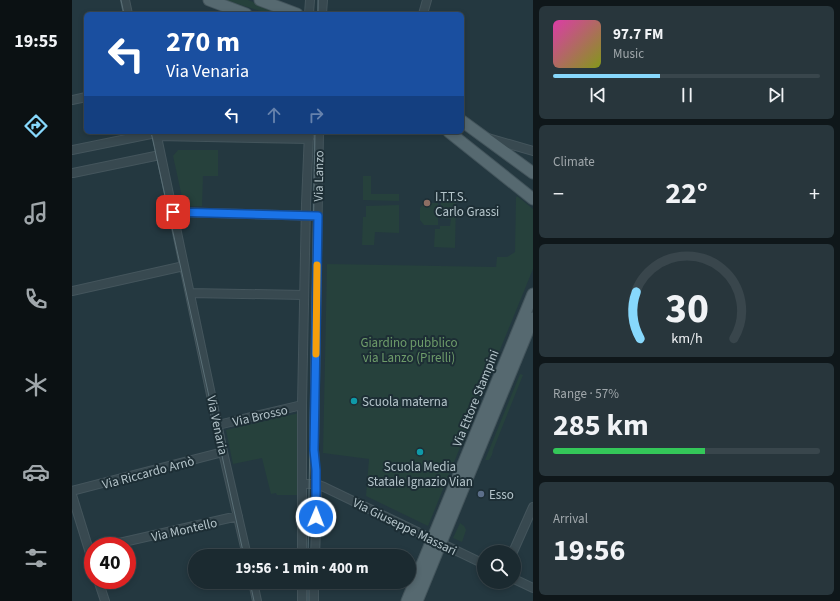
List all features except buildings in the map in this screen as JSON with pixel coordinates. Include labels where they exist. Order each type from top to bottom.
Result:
[{"type":"main road","points":[[209,0],[241,12]]},
{"type":"main road","points":[[260,0],[292,12]]},
{"type":"main road","points":[[464,123],[533,173]]},
{"type":"main road","points":[[452,134],[533,199]]},
{"type":"main road","name":"Via Ettore Stampini","points":[[416,601],[437,541],[533,294]]},
{"type":"main road","name":"Via Ettore Stampini","points":[[407,601],[437,541],[533,318]]},
{"type":"street","points":[[125,0],[128,12]]},
{"type":"street","points":[[310,0],[310,12]]},
{"type":"street","points":[[322,12],[323,0]]},
{"type":"street","points":[[424,12],[427,0]]},
{"type":"street","points":[[72,100],[84,98]]},
{"type":"street","points":[[72,150],[156,134],[309,135]]},
{"type":"street","name":"Via Venaria","points":[[156,134],[223,452],[245,549]]},
{"type":"street","name":"Via Lanzo","points":[[315,549],[316,484],[314,450],[319,134]]},
{"type":"street","name":"Via Lanzo","points":[[302,549],[302,405],[309,135]]},
{"type":"street","points":[[481,136],[533,151]]},
{"type":"street","points":[[73,174],[160,155]]},
{"type":"street","points":[[173,212],[318,216]]},
{"type":"street","points":[[72,291],[184,266]]},
{"type":"street","points":[[190,293],[304,296]]},
{"type":"street","name":"Via Brosso","points":[[218,425],[302,405]]},
{"type":"street","name":"Via Riccardo Arnò","points":[[72,491],[223,452]]},
{"type":"street","name":"Via Giuseppe Massari","points":[[302,484],[316,484],[324,486],[477,561]]},
{"type":"street","points":[[72,495],[87,537]]},
{"type":"street","points":[[516,545],[533,507]]},
{"type":"street","name":"Via Montello","points":[[136,539],[238,516]]},
{"type":"street","points":[[521,582],[533,588]]},
{"type":"street","points":[[101,589],[105,601]]},
{"type":"street","points":[[255,589],[258,601]]},
{"type":"street","points":[[302,589],[302,601]]},
{"type":"street","points":[[314,589],[314,601]]},
{"type":"green space","points":[[225,0],[248,0],[280,12],[264,12]]},
{"type":"green space","points":[[178,150],[218,150],[218,176],[203,176],[202,206],[184,206],[173,156]]},
{"type":"green space","points":[[363,176],[371,176],[371,194],[399,194],[399,201],[363,200]]},
{"type":"green space","name":"Giardino pubblico via Lanzo (Pirelli)","points":[[517,196],[533,209],[533,269],[428,526],[366,496],[369,459],[323,453],[327,264],[496,267],[497,257],[507,257],[515,252]]},
{"type":"green space","points":[[441,201],[456,202],[455,248],[434,247],[435,229],[440,229],[440,226],[450,226],[451,219],[441,218]]},
{"type":"green space","points":[[424,203],[438,203],[438,225],[424,225],[420,220],[420,208]]},
{"type":"green space","points":[[399,205],[399,233],[375,232],[374,245],[362,245],[363,217],[366,217],[366,206]]},
{"type":"green space","points":[[520,374],[523,375],[492,455],[489,460],[485,460]]},
{"type":"green space","points":[[299,413],[298,495],[271,494],[262,458],[233,464],[226,430]]},
{"type":"green space","points":[[460,523],[466,530],[462,542],[453,538]]},
{"type":"tram line","points":[[121,0],[124,12]]},
{"type":"tram line","points":[[318,0],[318,12]]},
{"type":"tram line","points":[[151,134],[242,549]]},
{"type":"tram line","points":[[308,549],[315,134]]},
{"type":"tram line","points":[[251,589],[254,601]]},
{"type":"tram line","points":[[308,589],[308,601]]},
{"type":"slow traffic","points":[[316,354],[317,265]]},
{"type":"place","name":"I.T.T.S. Carlo Grassi","points":[[427,203]]},
{"type":"place","name":"Scuola materna","points":[[354,401]]},
{"type":"place","name":"Scuola Media Statale Ignazio Vian","points":[[420,452]]},
{"type":"place","name":"Esso","points":[[481,494]]},
{"type":"route","points":[[173,212],[318,216],[314,450],[316,470],[316,517]]}]
